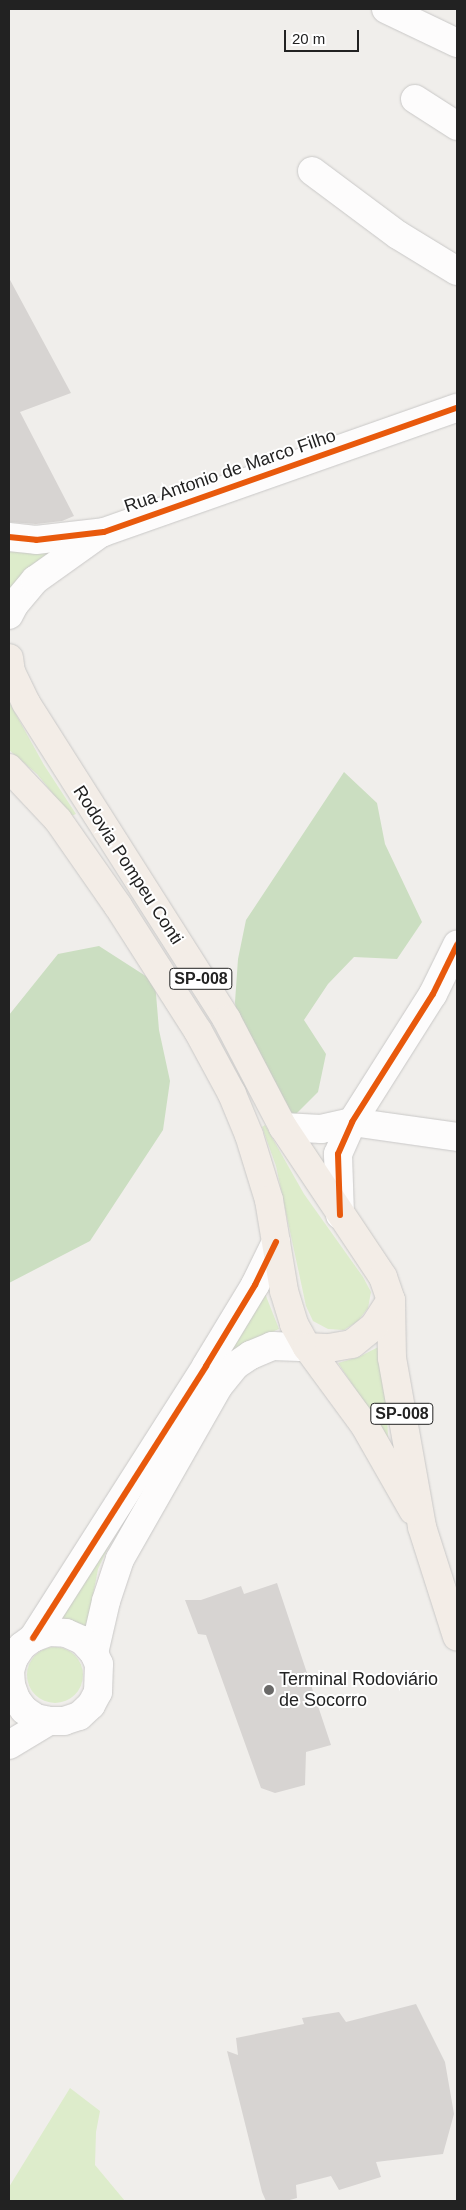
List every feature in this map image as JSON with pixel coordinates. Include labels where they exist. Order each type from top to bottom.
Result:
[{"type":"main road","name":"Rodovia Pompeu Conti","points":[[9,658],[11,672],[26,703],[227,1020],[283,1127],[340,1215],[370,1256],[382,1277],[391,1300]]},
{"type":"main road","name":"Rodovia Pompeu Conti","points":[[9,768],[58,820],[118,906],[202,1039],[232,1094],[249,1135],[269,1200],[284,1291],[294,1324],[307,1347]]},
{"type":"main road","points":[[307,1347],[329,1348],[352,1344],[374,1326],[391,1300]]},
{"type":"main road","name":"SP-008","points":[[391,1300],[392,1358],[422,1527],[457,1637]]},
{"type":"main road","name":"SP-008","points":[[307,1347],[365,1426],[422,1527]]},
{"type":"street","points":[[386,9],[457,43]]},
{"type":"street","points":[[415,99],[457,126]]},
{"type":"street","points":[[312,171],[398,235],[457,271]]},
{"type":"street","name":"Rua Antonio de Marco Filho","points":[[9,536],[36,540],[104,532],[457,408]]},
{"type":"street","name":"Rua Antonio de Marco Filho","points":[[9,615],[14,605],[35,580],[104,532]]},
{"type":"street","points":[[340,1215],[338,1154],[352,1122],[433,994],[457,945]]},
{"type":"street","points":[[283,1127],[321,1129],[352,1122],[457,1137]]},
{"type":"street","points":[[33,1638],[206,1366],[255,1284],[276,1242]]},
{"type":"street","points":[[94,1653],[106,1600],[120,1559],[218,1387],[236,1365],[251,1355],[272,1346],[307,1347]]},
{"type":"street","points":[[49,1632],[66,1633],[82,1640],[94,1653],[98,1664],[99,1685],[90,1706],[79,1716],[64,1721],[49,1721],[36,1718],[20,1704],[11,1686],[10,1673],[14,1658],[22,1646],[33,1638],[49,1632]]},
{"type":"street","points":[[9,1746],[49,1721]]},
{"type":"green space","points":[[9,541],[58,545],[39,560],[12,594],[9,586]]},
{"type":"green space","points":[[9,702],[44,765],[76,814],[71,816],[37,774],[9,750]]},
{"type":"green space","points":[[344,772],[377,803],[385,844],[422,922],[397,959],[354,957],[328,984],[304,1020],[326,1054],[318,1092],[294,1116],[266,1076],[240,1050],[235,1002],[238,959],[246,920]]},
{"type":"green space","points":[[99,946],[155,982],[159,1030],[170,1081],[163,1130],[90,1241],[9,1283],[9,1015],[58,954]]},
{"type":"green space","points":[[265,1125],[304,1194],[363,1277],[371,1292],[368,1308],[358,1321],[344,1330],[328,1329],[313,1321],[306,1306],[276,1166],[262,1127]]},
{"type":"green space","points":[[264,1291],[279,1329],[242,1345],[227,1356]]},
{"type":"green space","points":[[384,1344],[388,1438],[338,1363],[359,1357]]},
{"type":"green space","points":[[116,1531],[98,1569],[85,1637],[55,1625]]},
{"type":"green space","points":[[55,1647],[70,1652],[78,1660],[83,1675],[78,1690],[70,1698],[55,1703],[40,1698],[32,1690],[27,1675],[32,1660],[40,1652]]},
{"type":"green space","points":[[70,2088],[100,2111],[96,2132],[95,2165],[125,2201],[9,2201],[9,2187]]},
{"type":"building","points":[[9,278],[71,393],[20,412],[74,516],[62,521],[36,524],[9,522]]},
{"type":"building","name":"Terminal Rodoviário de Socorro","points":[[277,1583],[331,1745],[306,1752],[305,1785],[275,1793],[261,1788],[206,1635],[198,1634],[185,1600],[201,1600],[241,1586],[244,1594]]},
{"type":"building","points":[[416,2004],[445,2062],[454,2114],[443,2154],[376,2162],[381,2177],[339,2190],[331,2176],[296,2185],[297,2198],[286,2201],[266,2201],[262,2192],[227,2051],[238,2055],[236,2038],[304,2024],[302,2018],[339,2012],[346,2022]]},
{"type":"cycle path","points":[[9,537],[36,540],[104,532],[457,408]]},
{"type":"cycle path","points":[[340,1215],[338,1154],[352,1122],[433,994],[457,945]]},
{"type":"cycle path","points":[[33,1638],[206,1366],[255,1285],[276,1242]]},
{"type":"place","name":"Terminal Rodoviário de Socorro","points":[[269,1690]]}]
